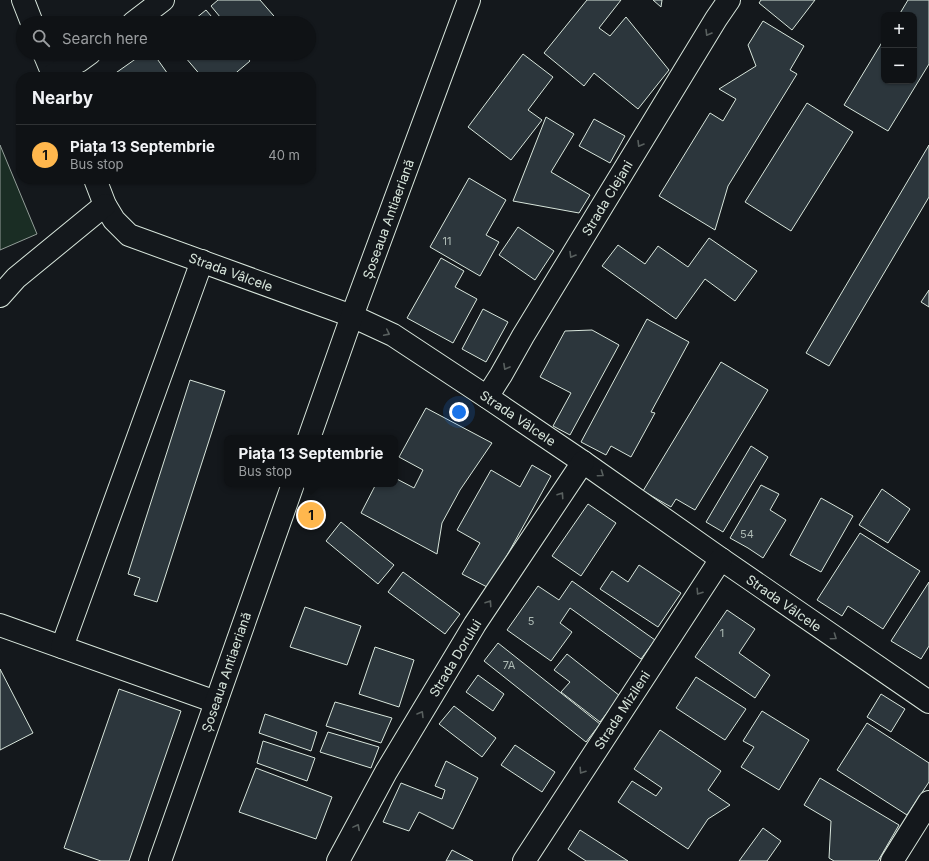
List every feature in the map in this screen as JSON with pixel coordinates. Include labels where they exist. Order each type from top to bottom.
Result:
[{"type":"street","points":[[23,0],[29,16]]},
{"type":"street","points":[[142,16],[163,0]]},
{"type":"street","name":"Șoseaua Antiaeriană","points":[[310,435],[352,316],[469,0]]},
{"type":"street","name":"Strada Clejani","points":[[487,398],[523,336],[729,0]]},
{"type":"street","points":[[47,60],[52,72]]},
{"type":"street","points":[[61,72],[80,60]]},
{"type":"street","name":"Strada Vâlcele","points":[[97,184],[105,205],[114,220],[129,235],[352,316],[393,336],[583,462],[929,702]]},
{"type":"street","points":[[0,296],[16,278],[105,205]]},
{"type":"street","points":[[62,647],[202,261]]},
{"type":"street","name":"Strada Dorului","points":[[338,861],[386,772],[475,624],[583,462]]},
{"type":"street","name":"Șoseaua Antiaeriană","points":[[160,861],[292,487]]},
{"type":"street","name":"Strada Mizileni","points":[[524,861],[721,559]]},
{"type":"street","points":[[0,625],[216,702]]},
{"type":"street","points":[[892,861],[929,802]]},
{"type":"green space","points":[[0,145],[37,234],[0,250]]},
{"type":"building","points":[[218,0],[260,0],[274,16],[219,16],[211,6]]},
{"type":"building","points":[[587,0],[621,0],[599,28],[610,36],[626,17],[669,70],[638,109],[594,73],[584,86],[544,53]]},
{"type":"building","points":[[653,0],[662,0],[661,7]]},
{"type":"building","points":[[761,0],[815,0],[792,30],[759,3]]},
{"type":"building","points":[[908,0],[929,0],[929,64],[917,84],[917,12],[901,12]]},
{"type":"building","points":[[206,10],[211,16],[199,16]]},
{"type":"building","points":[[763,21],[804,46],[790,70],[797,74],[728,186],[715,230],[659,196],[710,113],[723,121],[736,99],[719,89],[756,66],[748,45]]},
{"type":"building","points":[[881,44],[881,84],[917,84],[888,131],[844,105]]},
{"type":"building","points":[[523,54],[553,77],[528,110],[542,120],[511,160],[468,127]]},
{"type":"building","points":[[134,60],[158,60],[166,72],[117,72]]},
{"type":"building","points":[[188,60],[250,61],[237,72],[198,72]]},
{"type":"building","points":[[807,103],[853,132],[791,231],[745,202]]},
{"type":"building","points":[[546,117],[574,134],[551,172],[590,195],[579,213],[513,201]]},
{"type":"building","points":[[594,119],[625,136],[610,163],[579,146]]},
{"type":"building","points":[[929,145],[929,197],[829,366],[806,353]]},
{"type":"building","points":[[469,178],[506,200],[486,235],[499,242],[480,276],[430,247]]},
{"type":"building","points":[[518,227],[554,251],[535,280],[499,255]]},
{"type":"building","points":[[709,238],[757,271],[735,301],[705,279],[676,319],[602,266],[618,245],[645,264],[658,246],[688,267]]},
{"type":"building","points":[[441,258],[464,271],[455,287],[477,299],[453,343],[407,318]]},
{"type":"building","points":[[929,290],[929,307],[921,302]]},
{"type":"building","points":[[483,309],[508,322],[486,362],[462,349]]},
{"type":"building","points":[[647,319],[689,342],[651,412],[655,413],[631,457],[611,446],[606,455],[581,442]]},
{"type":"building","points":[[592,330],[619,345],[570,435],[553,426],[571,393],[540,377],[565,331]]},
{"type":"building","points":[[721,362],[768,390],[695,510],[676,499],[671,507],[643,491]]},
{"type":"building","points":[[190,380],[225,391],[157,602],[134,595],[140,578],[128,574]]},
{"type":"building","points":[[426,408],[492,443],[460,490],[442,523],[437,554],[361,513],[374,487],[398,487],[398,480],[414,488],[423,470],[399,457]]},
{"type":"building","points":[[751,446],[768,457],[723,532],[706,522]]},
{"type":"building","points":[[532,465],[551,476],[489,588],[462,574],[480,543],[457,530],[491,470],[520,487]]},
{"type":"building","points":[[761,485],[779,494],[770,510],[786,520],[763,558],[730,538]]},
{"type":"building","points":[[882,489],[910,509],[888,543],[859,525]]},
{"type":"building","points":[[821,498],[853,516],[821,572],[790,555]]},
{"type":"building","points":[[588,504],[616,523],[581,576],[552,556]]},
{"type":"building","points":[[341,522],[394,565],[378,584],[326,541]]},
{"type":"building","points":[[860,533],[920,571],[883,629],[848,606],[842,616],[817,600]]},
{"type":"building","points":[[639,565],[681,593],[658,627],[600,589],[612,571],[628,582]]},
{"type":"building","points":[[403,572],[460,614],[445,634],[388,592]]},
{"type":"building","points":[[572,581],[655,640],[641,659],[570,608],[560,623],[572,632],[551,661],[507,630],[538,586],[559,600]]},
{"type":"building","points":[[929,582],[929,646],[921,659],[891,641]]},
{"type":"building","points":[[305,607],[361,626],[347,665],[290,647]]},
{"type":"building","points":[[727,610],[755,629],[739,653],[770,675],[755,698],[695,657]]},
{"type":"building","points":[[498,643],[600,724],[586,742],[484,661]]},
{"type":"building","points":[[375,647],[414,660],[399,707],[359,694]]},
{"type":"building","points":[[567,654],[620,696],[600,722],[561,692],[570,682],[554,670]]},
{"type":"building","points":[[0,669],[33,733],[0,750]]},
{"type":"building","points":[[478,675],[504,694],[493,711],[466,692]]},
{"type":"building","points":[[696,677],[746,709],[725,740],[676,708]]},
{"type":"building","points":[[119,689],[181,711],[129,861],[101,861],[64,848]]},
{"type":"building","points":[[881,694],[905,709],[891,732],[867,717]]},
{"type":"building","points":[[335,702],[392,718],[381,743],[326,726]]},
{"type":"building","points":[[454,706],[496,738],[482,757],[439,724]]},
{"type":"building","points":[[762,711],[809,740],[779,790],[741,767],[754,747],[743,741]]},
{"type":"building","points":[[265,714],[317,732],[311,751],[259,733]]},
{"type":"building","points":[[867,723],[929,763],[929,782],[907,815],[837,770]]},
{"type":"building","points":[[660,730],[721,771],[708,790],[730,805],[708,819],[688,849],[618,802],[632,781],[656,796],[662,788],[634,769]]},
{"type":"building","points":[[328,732],[379,747],[371,768],[320,752]]},
{"type":"building","points":[[263,741],[315,758],[307,781],[257,763]]},
{"type":"building","points":[[515,745],[555,772],[542,792],[501,765]]},
{"type":"building","points":[[446,761],[478,778],[453,829],[419,812],[409,831],[383,822],[401,783],[442,799],[445,790],[435,786]]},
{"type":"building","points":[[256,768],[332,797],[316,839],[239,812]]},
{"type":"building","points":[[820,778],[899,825],[878,861],[834,861],[829,858],[831,821],[804,805]]},
{"type":"building","points":[[763,828],[781,841],[767,861],[739,861]]},
{"type":"building","points":[[580,830],[628,861],[586,861],[568,849]]},
{"type":"building","points":[[452,850],[473,861],[446,861]]},
{"type":"place","name":"Piața 13 Septembrie","points":[[311,515]]}]
